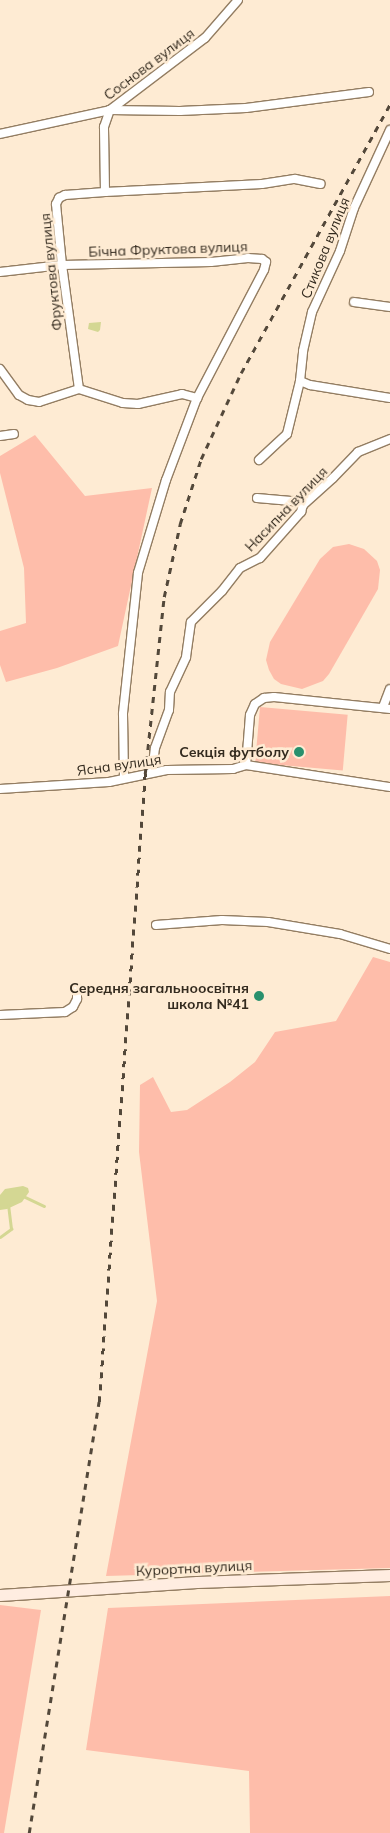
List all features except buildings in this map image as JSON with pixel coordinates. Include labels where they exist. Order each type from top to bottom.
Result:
[{"type":"main road","name":"Курортна вулиця","points":[[0,1595],[197,1582],[390,1575]]},
{"type":"street","name":"Соснова вулиця","points":[[0,134],[110,110],[205,38],[238,0]]},
{"type":"street","points":[[105,192],[104,127],[110,110],[180,111],[246,108],[369,92]]},
{"type":"street","name":"Стикова вулиця","points":[[259,460],[287,434],[300,382],[303,351],[312,312],[340,251],[354,208],[390,130]]},
{"type":"street","name":"Фруктова вулиця","points":[[79,389],[56,216],[59,198],[65,195],[262,184],[295,179],[321,184]]},
{"type":"street","name":"Бічна Фруктова вулиця","points":[[0,272],[62,265],[262,259],[266,262],[264,270],[197,398]]},
{"type":"street","points":[[354,302],[390,307]]},
{"type":"street","points":[[0,369],[19,395],[28,400],[39,402],[79,389],[123,403],[138,404],[182,394],[197,398],[166,480],[138,573],[123,714],[124,778]]},
{"type":"street","points":[[300,382],[390,398]]},
{"type":"street","points":[[0,436],[14,434]]},
{"type":"street","name":"Насипна вулиця","points":[[152,772],[155,748],[169,710],[170,692],[186,657],[191,622],[222,591],[240,568],[260,558],[301,512],[303,505],[358,452],[390,439]]},
{"type":"street","points":[[257,498],[294,501],[303,505]]},
{"type":"street","points":[[246,765],[250,715],[255,704],[264,698],[386,708],[390,689]]},
{"type":"street","name":"Ясна вулиця","points":[[0,789],[109,782],[152,772],[233,769],[246,765],[390,787]]},
{"type":"street","points":[[156,925],[222,920],[261,922],[340,934],[390,949]]},
{"type":"street","points":[[0,1015],[64,1012],[73,1007],[77,999],[77,988]]},
{"type":"shaded area","points":[[101,322],[98,332],[88,329],[89,323]]},
{"type":"shaded area","points":[[35,435],[85,496],[152,488],[118,646],[57,668],[6,682],[0,665],[0,631],[26,623],[24,568],[0,473],[0,456]]},
{"type":"shaded area","points":[[349,544],[364,549],[377,561],[380,570],[378,589],[329,674],[323,681],[302,689],[281,684],[274,679],[266,660],[270,642],[320,559],[333,547]]},
{"type":"shaded area","points":[[260,707],[348,715],[343,770],[255,763]]},
{"type":"shaded area","points":[[373,957],[390,962],[390,1568],[106,1576],[157,1301],[139,1152],[140,1085],[153,1077],[171,1112],[187,1110],[230,1082],[255,1062],[275,1032],[336,1021]]},
{"type":"shaded area","points":[[23,1186],[28,1188],[29,1192],[22,1202],[0,1210],[0,1195],[5,1189]]},
{"type":"shaded area","points":[[390,1596],[390,1833],[250,1833],[249,1771],[86,1750],[108,1608]]},
{"type":"shaded area","points":[[0,1605],[41,1610],[4,1833],[0,1833]]},
{"type":"waterway","points":[[25,1197],[44,1206]]},
{"type":"waterway","points":[[0,1237],[11,1229],[8,1206]]},
{"type":"railway","points":[[29,1833],[99,1402],[145,774],[164,597],[180,524],[201,459],[241,373],[390,104]]},
{"type":"place","name":"Секція футболу","points":[[299,752]]},
{"type":"place","name":"Середня загальноосвітня школа №41","points":[[259,996]]}]
